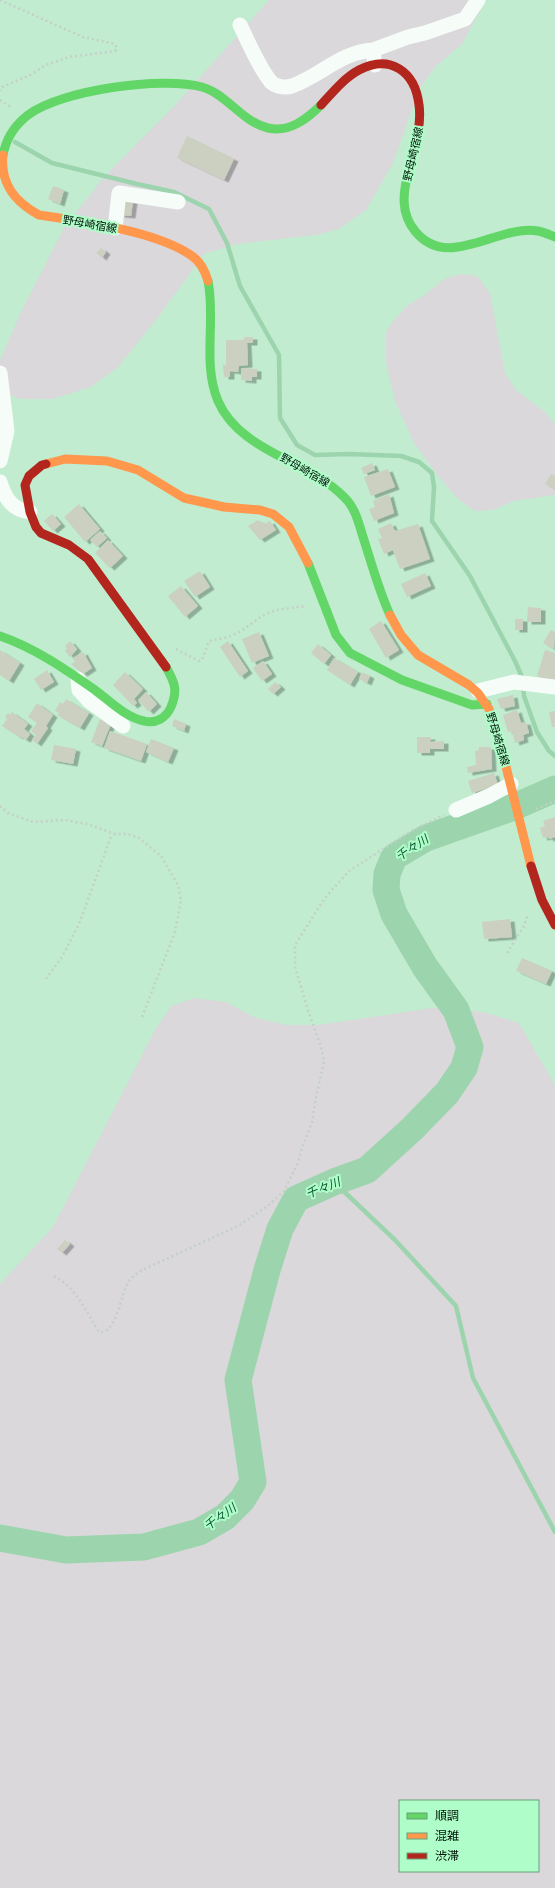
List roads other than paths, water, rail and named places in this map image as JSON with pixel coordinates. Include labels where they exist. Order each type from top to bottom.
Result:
[{"type":"main road","name":"野母崎宿線","points":[[555,237],[543,231],[528,230],[466,246],[445,248],[435,247],[420,238],[409,223],[404,212],[404,198],[420,122],[419,96],[411,76],[403,70],[374,58],[342,82],[304,121],[293,127],[278,130],[263,126],[252,120],[212,91],[202,87],[175,83],[111,88],[51,104],[36,110],[26,117],[11,133],[4,146],[2,158],[2,177],[6,187],[20,204],[39,215],[115,228],[159,240],[189,252],[202,266],[207,278],[209,297],[211,378],[219,403],[228,417],[242,430],[268,449],[333,486],[345,498],[355,512],[388,611],[410,648],[443,671],[470,684],[478,691],[487,704],[493,715],[512,784],[532,875],[546,911],[555,925]]},
{"type":"main road","points":[[0,636],[24,646],[78,679],[121,711],[143,721],[152,722],[167,715],[176,694],[173,679],[162,659],[88,559],[69,545],[41,534],[30,512],[25,485],[29,476],[42,465],[72,458],[107,461],[124,464],[155,479],[184,498],[224,507],[260,510],[273,514],[282,520],[302,551],[336,635],[356,658],[402,680],[472,705],[487,704]]},
{"type":"street","points":[[240,25],[272,83],[284,87],[291,87],[341,59],[366,51],[374,58],[408,37],[425,33],[465,19],[478,0]]},
{"type":"street","points":[[115,228],[119,193],[178,202]]},
{"type":"street","points":[[0,372],[6,431],[0,462]]},
{"type":"street","points":[[0,482],[9,502],[15,508],[30,512]]},
{"type":"street","points":[[78,679],[79,690],[90,701],[123,726]]},
{"type":"street","points":[[478,691],[514,682],[555,687]]},
{"type":"street","points":[[456,810],[512,784]]},
{"type":"waterway","points":[[15,142],[52,163],[174,192],[209,209],[227,243],[240,286],[279,355],[280,418],[297,445],[315,455],[349,454],[401,456],[419,462],[432,473],[434,487],[432,521],[470,576],[515,661],[522,677],[524,696],[537,732],[549,751],[555,756]]},
{"type":"waterway","name":"千々川","points":[[0,1538],[66,1550],[144,1547],[199,1532],[225,1517],[242,1500],[253,1482],[238,1380],[267,1270],[280,1229],[296,1199],[334,1182],[367,1170],[412,1129],[447,1093],[464,1068],[470,1047],[456,1010],[425,967],[394,914],[386,890],[387,874],[394,857],[426,838],[514,807],[555,789]]},
{"type":"waterway","points":[[334,1182],[395,1240],[456,1306],[473,1378],[555,1532]]}]
